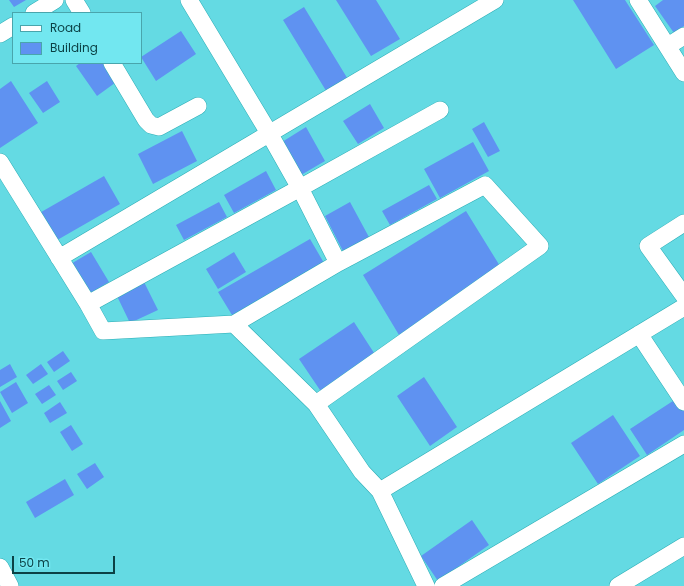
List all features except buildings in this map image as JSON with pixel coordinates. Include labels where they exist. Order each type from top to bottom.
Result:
[{"type":"street","points":[[36,12],[55,0]]},
{"type":"street","points":[[74,0],[81,12]]},
{"type":"street","points":[[189,0],[270,133],[338,263]]},
{"type":"street","points":[[59,258],[495,0]]},
{"type":"street","points":[[638,0],[684,73]]},
{"type":"street","points":[[0,34],[12,27]]},
{"type":"street","points":[[668,46],[684,36]]},
{"type":"street","points":[[113,64],[146,120],[151,125],[159,127],[198,106]]},
{"type":"street","points":[[88,304],[440,110]]},
{"type":"street","points":[[0,162],[88,304],[103,331],[234,324],[338,263],[485,185],[540,246],[316,404]]},
{"type":"street","points":[[684,223],[648,246],[684,296]]},
{"type":"street","points":[[380,490],[684,307]]},
{"type":"street","points":[[234,324],[316,404],[362,472],[380,490],[426,586]]},
{"type":"street","points":[[639,334],[684,402]]},
{"type":"street","points":[[443,586],[684,444]]},
{"type":"street","points":[[618,586],[684,546]]},
{"type":"street","points":[[0,567],[10,586]]}]
